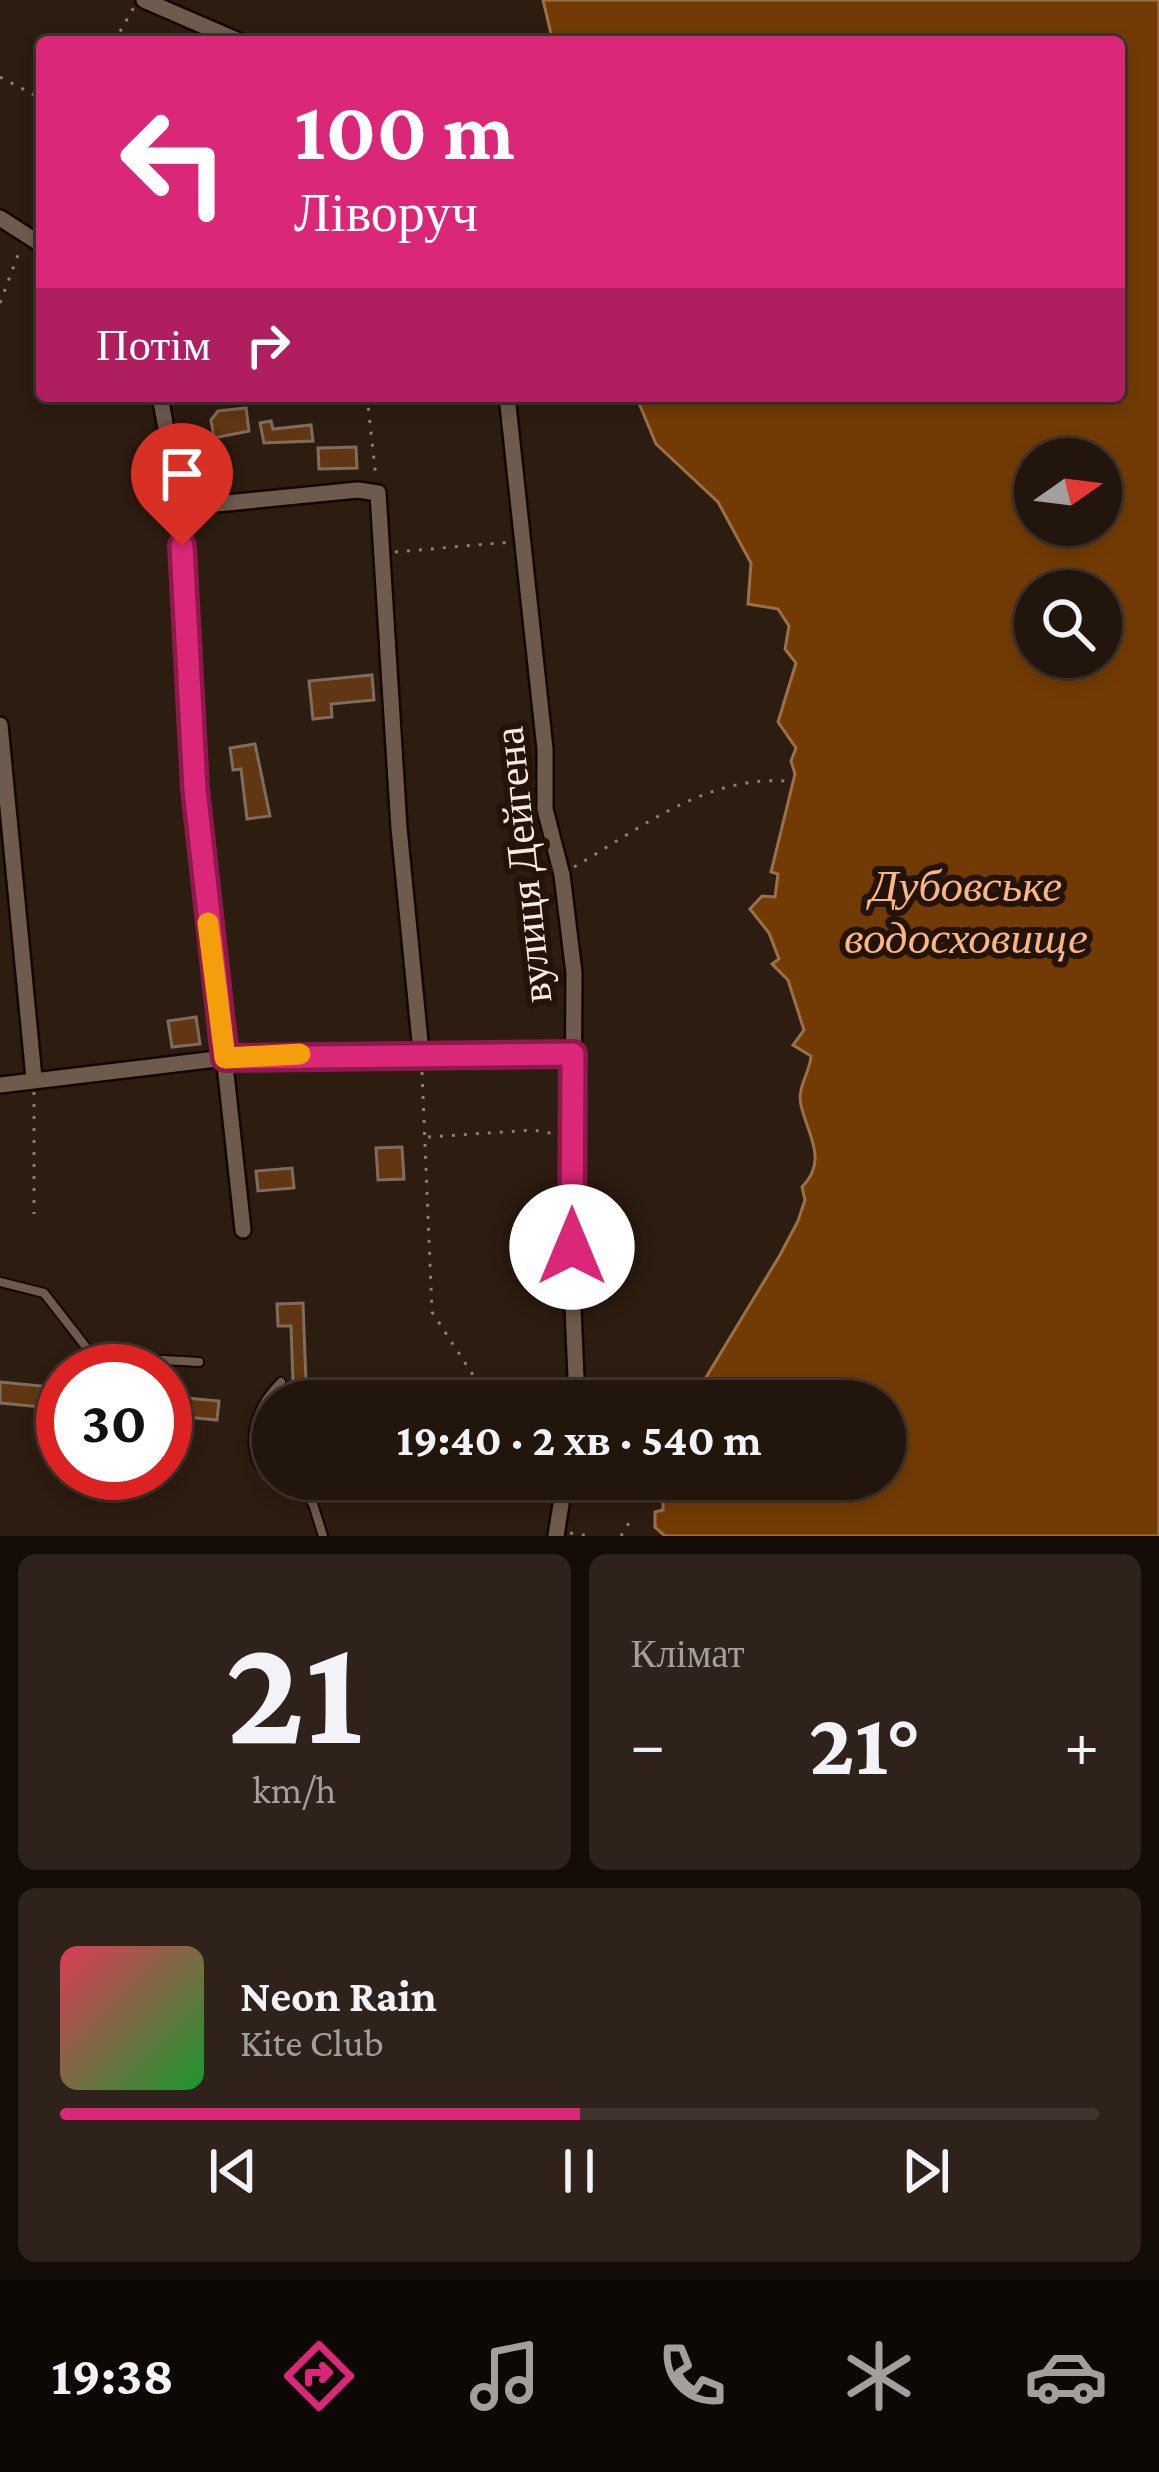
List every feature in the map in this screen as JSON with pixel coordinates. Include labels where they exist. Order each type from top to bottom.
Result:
[{"type":"street","points":[[141,0],[227,36]]},
{"type":"street","points":[[0,218],[36,241]]},
{"type":"street","points":[[161,402],[179,499],[195,789],[243,1230]]},
{"type":"street","name":"вулиця Дейгена","points":[[508,402],[545,749],[545,809],[562,874],[574,973],[578,1380]]},
{"type":"street","points":[[179,499],[197,506],[378,493],[399,827],[421,1052]]},
{"type":"street","points":[[0,725],[34,1078]]},
{"type":"street","points":[[0,1084],[225,1058],[421,1052],[573,1054]]},
{"type":"street","points":[[556,1533],[562,1500]]},
{"type":"lane","points":[[0,1282],[44,1293],[93,1356],[199,1362]]},
{"type":"lane","points":[[306,1500],[322,1536]]},
{"type":"path","points":[[119,36],[141,0]]},
{"type":"path","points":[[0,76],[36,96]]},
{"type":"path","points":[[0,303],[26,234]]},
{"type":"path","points":[[368,402],[378,493]]},
{"type":"path","points":[[383,553],[525,541]]},
{"type":"path","points":[[562,874],[692,797],[750,779],[786,782]]},
{"type":"path","points":[[421,1052],[432,1312],[476,1380]]},
{"type":"path","points":[[34,1078],[34,1214]]},
{"type":"path","points":[[426,1137],[533,1130],[573,1138]]},
{"type":"path","points":[[621,1536],[632,1518]]},
{"type":"path","points":[[556,1533],[591,1536]]},
{"type":"water","name":"Дубовське водосховище","points":[[543,0],[1159,0],[1159,1536],[665,1536],[655,1527],[655,1512],[663,1510],[663,1500],[906,1500],[906,1380],[704,1380],[798,1221],[805,1200],[802,1187],[815,1157],[800,1098],[811,1056],[793,1045],[804,1030],[788,980],[772,964],[779,959],[769,933],[750,909],[762,896],[775,897],[778,874],[771,872],[795,774],[791,761],[796,748],[778,722],[796,663],[785,649],[789,626],[778,609],[748,604],[751,563],[718,502],[656,444],[638,402],[1125,402],[1125,36],[552,36]]},
{"type":"building","points":[[246,408],[249,431],[214,438],[211,420],[218,411]]},
{"type":"building","points":[[271,421],[273,429],[311,425],[313,441],[264,443],[260,423]]},
{"type":"building","points":[[356,447],[357,468],[319,469],[318,448]]},
{"type":"building","points":[[372,675],[374,700],[331,704],[332,717],[313,719],[309,681]]},
{"type":"building","points":[[255,744],[270,816],[247,819],[241,769],[233,770],[230,748]]},
{"type":"building","points":[[196,1017],[200,1044],[172,1047],[168,1021]]},
{"type":"building","points":[[402,1147],[404,1179],[378,1180],[376,1148]]},
{"type":"building","points":[[292,1168],[294,1188],[258,1191],[256,1171]]},
{"type":"building","points":[[303,1303],[306,1380],[293,1380],[291,1326],[278,1326],[277,1304]]},
{"type":"building","points":[[0,1382],[36,1385],[36,1406],[0,1403]]},
{"type":"building","points":[[192,1398],[219,1401],[217,1420],[192,1418]]},
{"type":"slow traffic","points":[[208,923],[225,1058],[300,1054]]},
{"type":"route","points":[[182,546],[195,789],[225,1058],[421,1052],[573,1054],[572,1247]]}]
